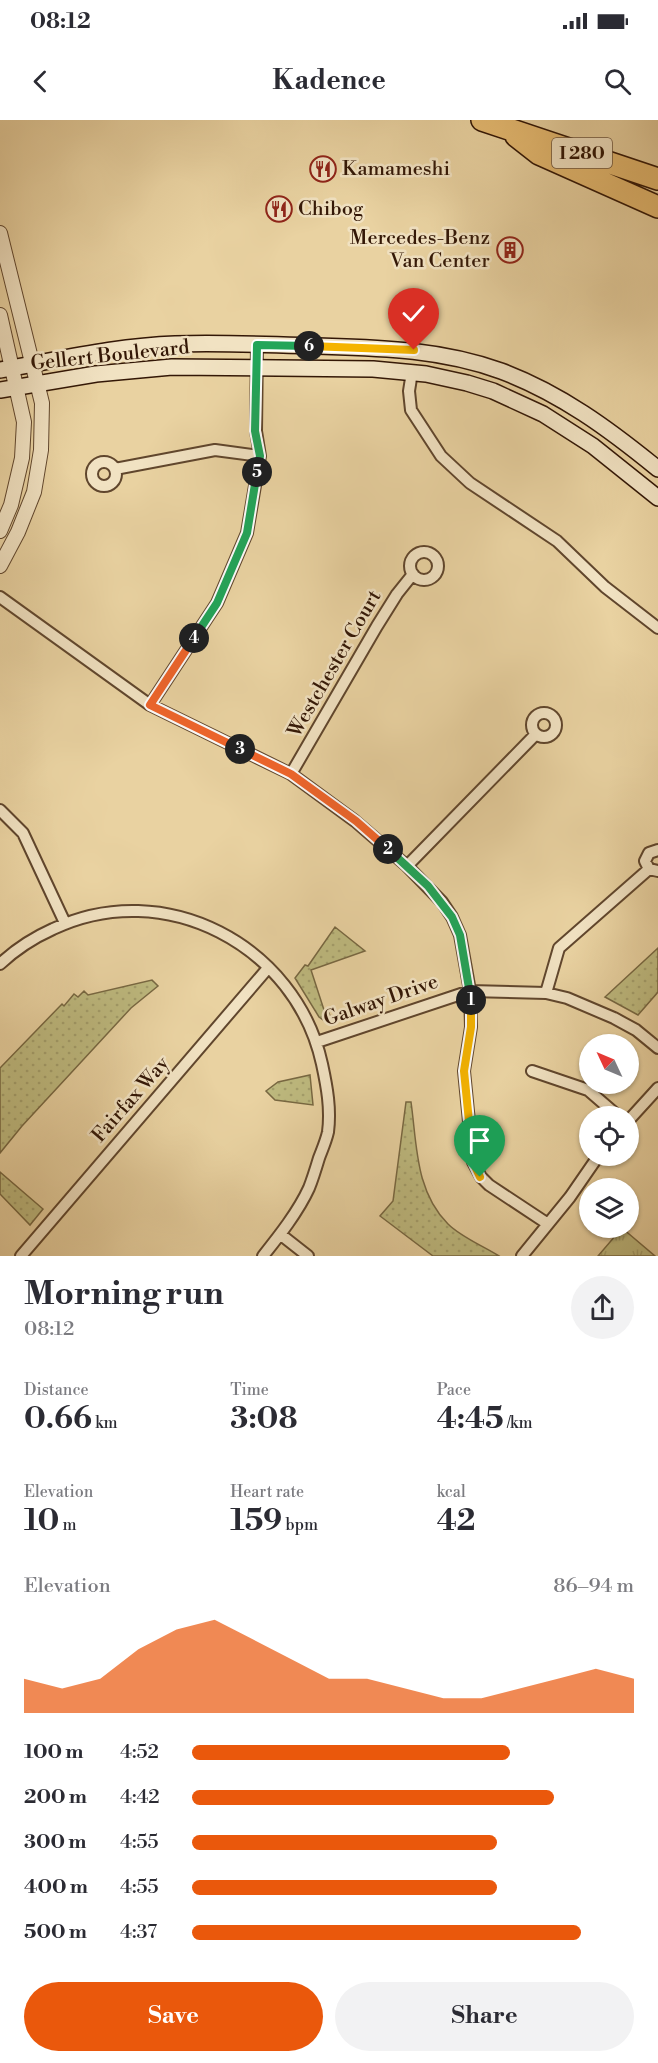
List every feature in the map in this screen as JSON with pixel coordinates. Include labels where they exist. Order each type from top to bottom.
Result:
[{"type":"highway","name":"I 280","points":[[482,120],[658,178]]},
{"type":"highway","points":[[506,128],[538,154],[658,207]]},
{"type":"main road","name":"Gellert Boulevard","points":[[6,369],[89,352],[173,344],[396,348],[443,354],[478,363],[526,381],[567,402],[658,469]]},
{"type":"main road","name":"Gellert Boulevard","points":[[0,390],[96,374],[172,367],[412,372],[440,376],[506,396],[543,414],[593,446],[658,498]]},
{"type":"street","points":[[0,233],[42,400],[41,450],[34,492],[18,532],[0,566]]},
{"type":"street","points":[[0,315],[6,369],[17,387],[24,422],[22,458],[11,505],[0,531]]},
{"type":"street","points":[[150,705],[217,603],[247,533],[260,456],[255,431],[257,345]]},
{"type":"street","points":[[412,372],[409,391],[411,410],[441,456],[470,483],[557,541],[605,587],[658,628]]},
{"type":"street","points":[[115,469],[215,450],[260,456]]},
{"type":"street","name":"Westchester Court","points":[[291,774],[387,610],[413,574]]},
{"type":"street","points":[[0,597],[150,705],[291,774],[356,821],[407,866],[442,902],[460,935],[470,991],[471,1027],[464,1071],[473,1162],[480,1177],[489,1185],[548,1224]]},
{"type":"street","points":[[407,866],[536,734]]},
{"type":"street","points":[[0,810],[23,833],[65,923]]},
{"type":"street","points":[[546,993],[559,948],[653,870],[645,861],[646,857],[652,851],[658,850]]},
{"type":"street","points":[[0,964],[12,952],[35,937],[65,923],[96,914],[130,911],[158,912],[187,918],[232,938],[268,968],[290,992],[302,1010],[317,1042],[329,1095],[328,1133],[308,1190],[263,1256]]},
{"type":"street","name":"Fairfax Way","points":[[21,1256],[268,968]]},
{"type":"street","name":"Galway Drive","points":[[317,1042],[470,991],[546,993],[567,998],[603,1012],[636,1030],[658,1048]]},
{"type":"street","points":[[532,1071],[588,1090],[606,1106]]},
{"type":"street","points":[[639,1108],[658,1088]]},
{"type":"street","points":[[522,1256],[570,1197],[591,1166]]},
{"type":"street","points":[[280,1234],[308,1256]]},
{"type":"green space","points":[[335,927],[365,951],[311,970],[325,1013],[329,1013],[332,1022],[326,1022],[319,1017],[295,978],[305,965],[308,966]]},
{"type":"green space","points":[[658,948],[658,992],[638,1015],[605,997]]},
{"type":"green space","points":[[152,980],[158,986],[131,1008],[0,1153],[0,1068],[74,994],[78,997],[84,991],[88,995]]},
{"type":"green space","points":[[310,1075],[313,1105],[275,1100],[266,1091],[278,1082]]},
{"type":"green space","points":[[406,1102],[411,1102],[423,1182],[437,1211],[459,1233],[499,1256],[433,1256],[380,1216],[393,1201]]},
{"type":"green space","points":[[0,1172],[43,1209],[30,1225],[0,1194]]},
{"type":"green space","points":[[613,1238],[634,1238],[655,1256],[598,1256]]},
{"type":"place","name":"Kamameshi","points":[[323,169]]},
{"type":"place","name":"Chibog","points":[[279,209]]},
{"type":"place","name":"Mercedes-Benz Van Center","points":[[510,250]]},
{"type":"route","points":[[414,350],[257,345],[255,431],[260,456],[247,533],[217,603],[150,705],[291,774],[356,821],[407,866],[442,902],[460,935],[470,991],[471,1027],[464,1071],[473,1162],[480,1177]]}]
